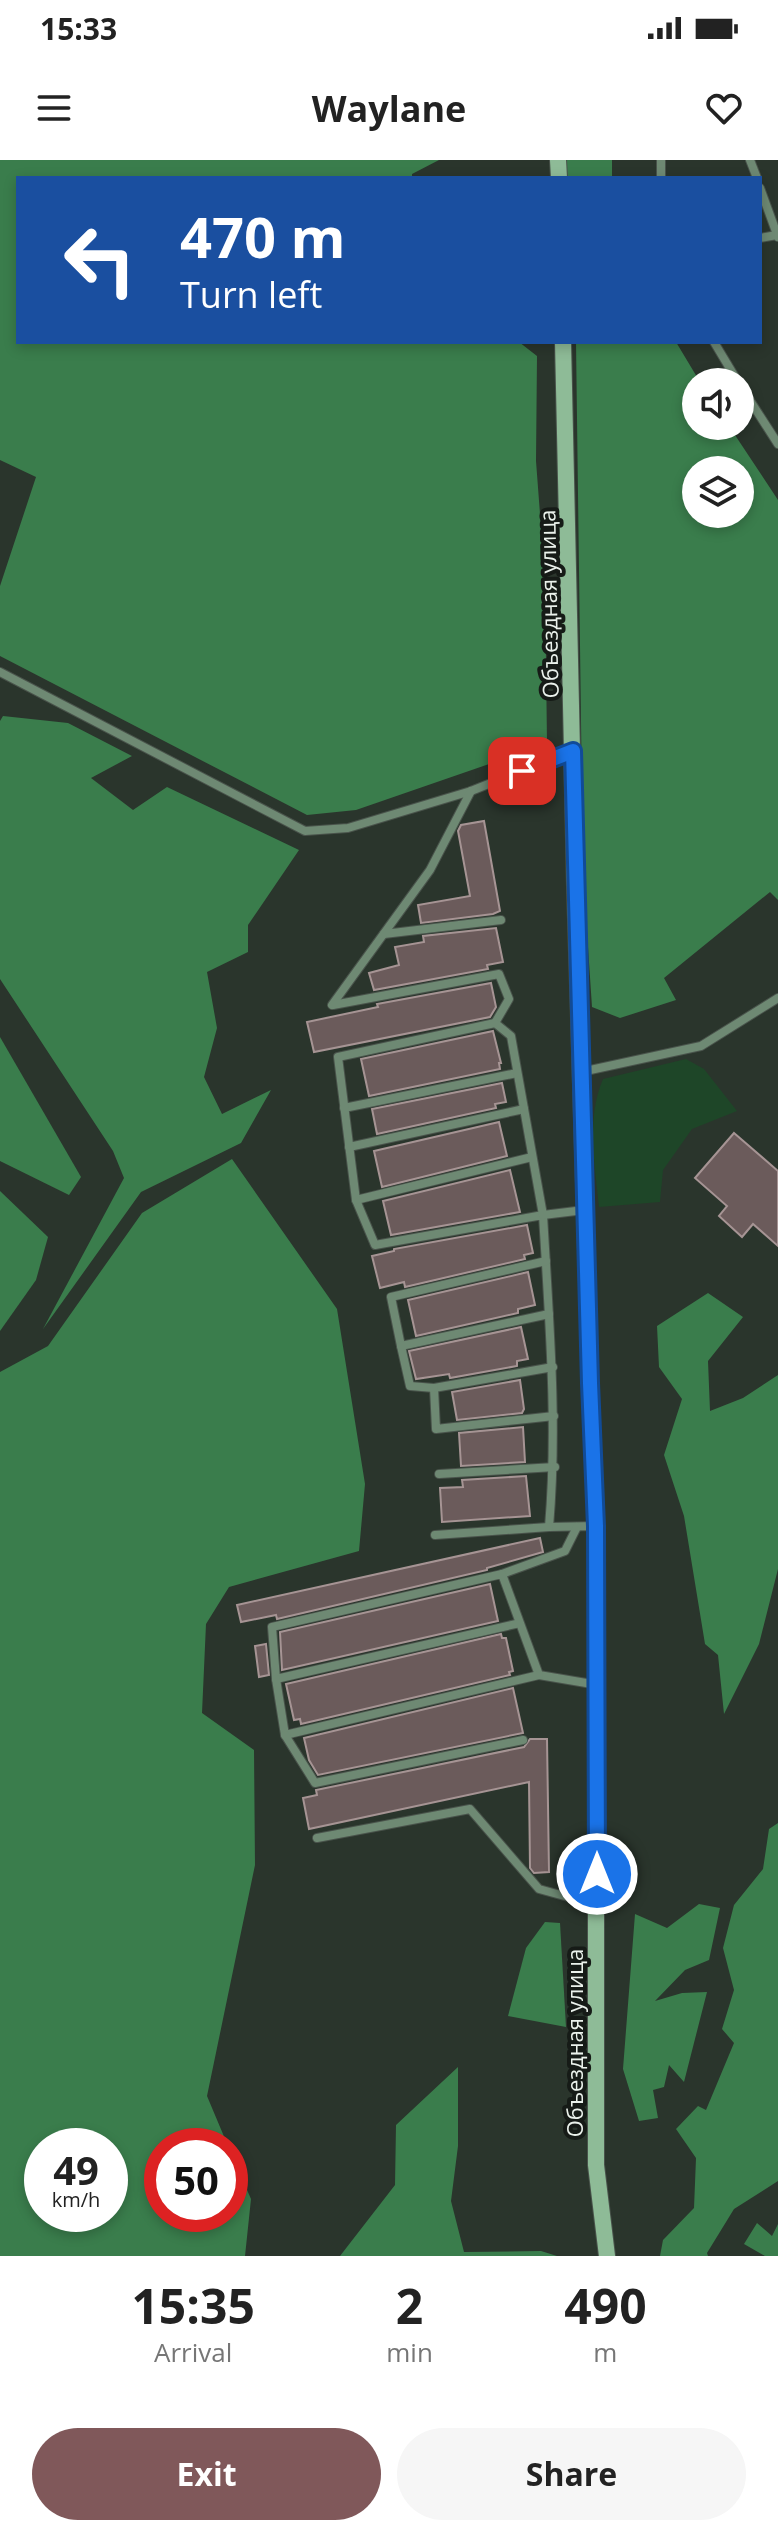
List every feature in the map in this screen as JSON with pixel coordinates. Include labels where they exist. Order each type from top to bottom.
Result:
[{"type":"main road","name":"Объездная улица","points":[[563,344],[596,1526],[596,2165],[607,2256]]},
{"type":"lane","points":[[762,194],[777,236]]},
{"type":"lane","points":[[715,344],[729,368]]},
{"type":"lane","points":[[754,407],[778,444]]},
{"type":"lane","points":[[0,672],[305,831],[348,828],[471,791],[573,751]]},
{"type":"lane","points":[[471,791],[430,870],[332,1005],[499,974],[509,999],[495,1023],[338,1057],[356,1200],[375,1245],[585,1210]]},
{"type":"lane","points":[[384,934],[501,920]]},
{"type":"lane","points":[[581,1072],[701,1046],[778,998]]},
{"type":"lane","points":[[495,1023],[511,1036],[543,1215],[553,1367],[555,1467],[549,1527]]},
{"type":"lane","points":[[344,1108],[517,1073]]},
{"type":"lane","points":[[349,1147],[524,1109]]},
{"type":"lane","points":[[356,1200],[532,1157]]},
{"type":"lane","points":[[546,1261],[391,1297],[410,1386],[434,1388],[553,1367]]},
{"type":"lane","points":[[401,1346],[549,1314]]},
{"type":"lane","points":[[434,1388],[436,1429],[554,1416]]},
{"type":"lane","points":[[439,1474],[555,1467]]},
{"type":"lane","points":[[435,1535],[596,1526]]},
{"type":"lane","points":[[523,1740],[315,1783],[285,1735],[272,1627],[502,1574],[565,1551],[577,1527]]},
{"type":"lane","points":[[502,1574],[539,1675]]},
{"type":"lane","points":[[276,1679],[520,1623]]},
{"type":"lane","points":[[285,1735],[539,1675],[598,1685]]},
{"type":"lane","points":[[317,1838],[470,1809],[539,1889],[597,1905]]},
{"type":"green space","points":[[0,160],[439,160],[412,176],[16,176],[16,344],[522,344],[537,356],[536,461],[545,580],[547,744],[356,810],[307,815],[0,656],[0,586],[36,477],[0,460]]},
{"type":"green space","points":[[562,160],[612,160],[612,176],[562,176]]},
{"type":"green space","points":[[576,344],[677,344],[692,368],[682,368],[682,440],[738,440],[749,456],[682,456],[682,528],[754,528],[754,464],[778,500],[778,900],[770,892],[664,978],[676,1000],[620,1018],[592,1007],[583,873]]},
{"type":"green space","points":[[3,716],[68,723],[132,756],[91,778],[133,810],[167,787],[299,850],[248,925],[248,952],[207,972],[217,1028],[204,1077],[222,1114],[271,1090],[241,1143],[141,1192],[43,1329],[124,1178],[113,1151],[0,979],[0,721]]},
{"type":"green space","points":[[0,1037],[81,1177],[69,1195],[0,1161]]},
{"type":"green space","points":[[686,1059],[704,1069],[737,1111],[692,1129],[663,1170],[660,1202],[599,1207],[593,1126],[603,1079]]},
{"type":"green space","points":[[232,1159],[337,1309],[365,1484],[359,1551],[229,1587],[206,1624],[202,1713],[254,1750],[255,1865],[207,2096],[220,2128],[144,2128],[144,2232],[248,2232],[245,2256],[0,2256],[0,1372],[48,1346],[142,1213]]},
{"type":"green space","points":[[0,1191],[48,1237],[36,1280],[0,1331]]},
{"type":"green space","points":[[708,1293],[743,1317],[708,1361],[710,1411],[743,1398],[778,1375],[778,1569],[759,1644],[724,1714],[718,1655],[705,1644],[684,1516],[664,1455],[682,1399],[659,1367],[657,1326]]},
{"type":"green space","points":[[778,1823],[778,2181],[734,2209],[708,2256],[660,2256],[663,2240],[694,2208],[696,2158],[676,2129],[698,2106],[706,2110],[734,2043],[722,2029],[734,1990],[723,1948],[734,1905],[763,1869],[769,1829]]},
{"type":"green space","points":[[699,1904],[720,1908],[709,1960],[685,1970],[655,2001],[682,1993],[707,1992],[684,2082],[669,2065],[664,2087],[653,2090],[658,2118],[639,2121],[623,2069],[635,1914],[667,1928]]},
{"type":"green space","points":[[545,1922],[560,1923],[566,2027],[508,2016],[526,1948]]},
{"type":"green space","points":[[458,2067],[458,2146],[451,2201],[464,2252],[541,2251],[557,2256],[340,2256],[395,2185],[396,2125]]},
{"type":"green space","points":[[248,2192],[251,2199],[248,2228]]},
{"type":"green space","points":[[757,2223],[772,2236],[778,2224],[778,2256],[765,2256],[744,2244]]},
{"type":"building","points":[[484,821],[500,911],[421,923],[418,905],[470,896],[458,831],[461,825]]},
{"type":"building","points":[[496,928],[503,962],[487,965],[488,969],[374,990],[369,973],[399,965],[395,947],[424,942],[423,936]]},
{"type":"building","points":[[491,983],[496,1007],[490,1017],[314,1052],[307,1022],[378,1007],[377,1004]]},
{"type":"building","points":[[493,1031],[500,1069],[369,1096],[361,1059]]},
{"type":"building","points":[[502,1083],[506,1102],[495,1104],[496,1108],[377,1134],[372,1109]]},
{"type":"building","points":[[499,1122],[507,1156],[382,1187],[374,1151]]},
{"type":"building","points":[[734,1133],[778,1171],[778,1246],[753,1224],[742,1237],[719,1216],[727,1206],[695,1178]]},
{"type":"building","points":[[510,1170],[520,1212],[391,1235],[383,1201]]},
{"type":"building","points":[[527,1225],[533,1253],[524,1255],[525,1259],[405,1287],[404,1282],[380,1288],[372,1256],[394,1249]]},
{"type":"building","points":[[528,1272],[535,1305],[518,1309],[518,1313],[416,1336],[408,1300]]},
{"type":"building","points":[[521,1327],[528,1359],[517,1361],[517,1366],[450,1378],[449,1374],[416,1379],[409,1351]]},
{"type":"building","points":[[520,1380],[522,1413],[457,1420],[452,1392]]},
{"type":"building","points":[[523,1427],[525,1462],[461,1466],[459,1433]]},
{"type":"building","points":[[526,1476],[530,1516],[442,1522],[440,1488],[463,1487],[462,1480]]},
{"type":"building","points":[[540,1538],[543,1552],[487,1570],[277,1619],[276,1615],[241,1622],[237,1605]]},
{"type":"building","points":[[490,1584],[498,1621],[282,1670],[280,1632]]},
{"type":"building","points":[[501,1634],[502,1638],[506,1638],[513,1671],[509,1672],[510,1675],[301,1724],[300,1719],[294,1720],[286,1684]]},
{"type":"building","points":[[266,1644],[269,1675],[259,1677],[255,1646]]},
{"type":"building","points":[[513,1688],[523,1733],[318,1775],[309,1760],[304,1738]]},
{"type":"building","points":[[530,1739],[547,1739],[549,1872],[534,1873],[530,1868],[529,1782],[309,1829],[303,1798],[317,1795],[316,1790],[524,1747]]},
{"type":"route","points":[[522,771],[573,751],[596,1526],[597,1874]]}]
